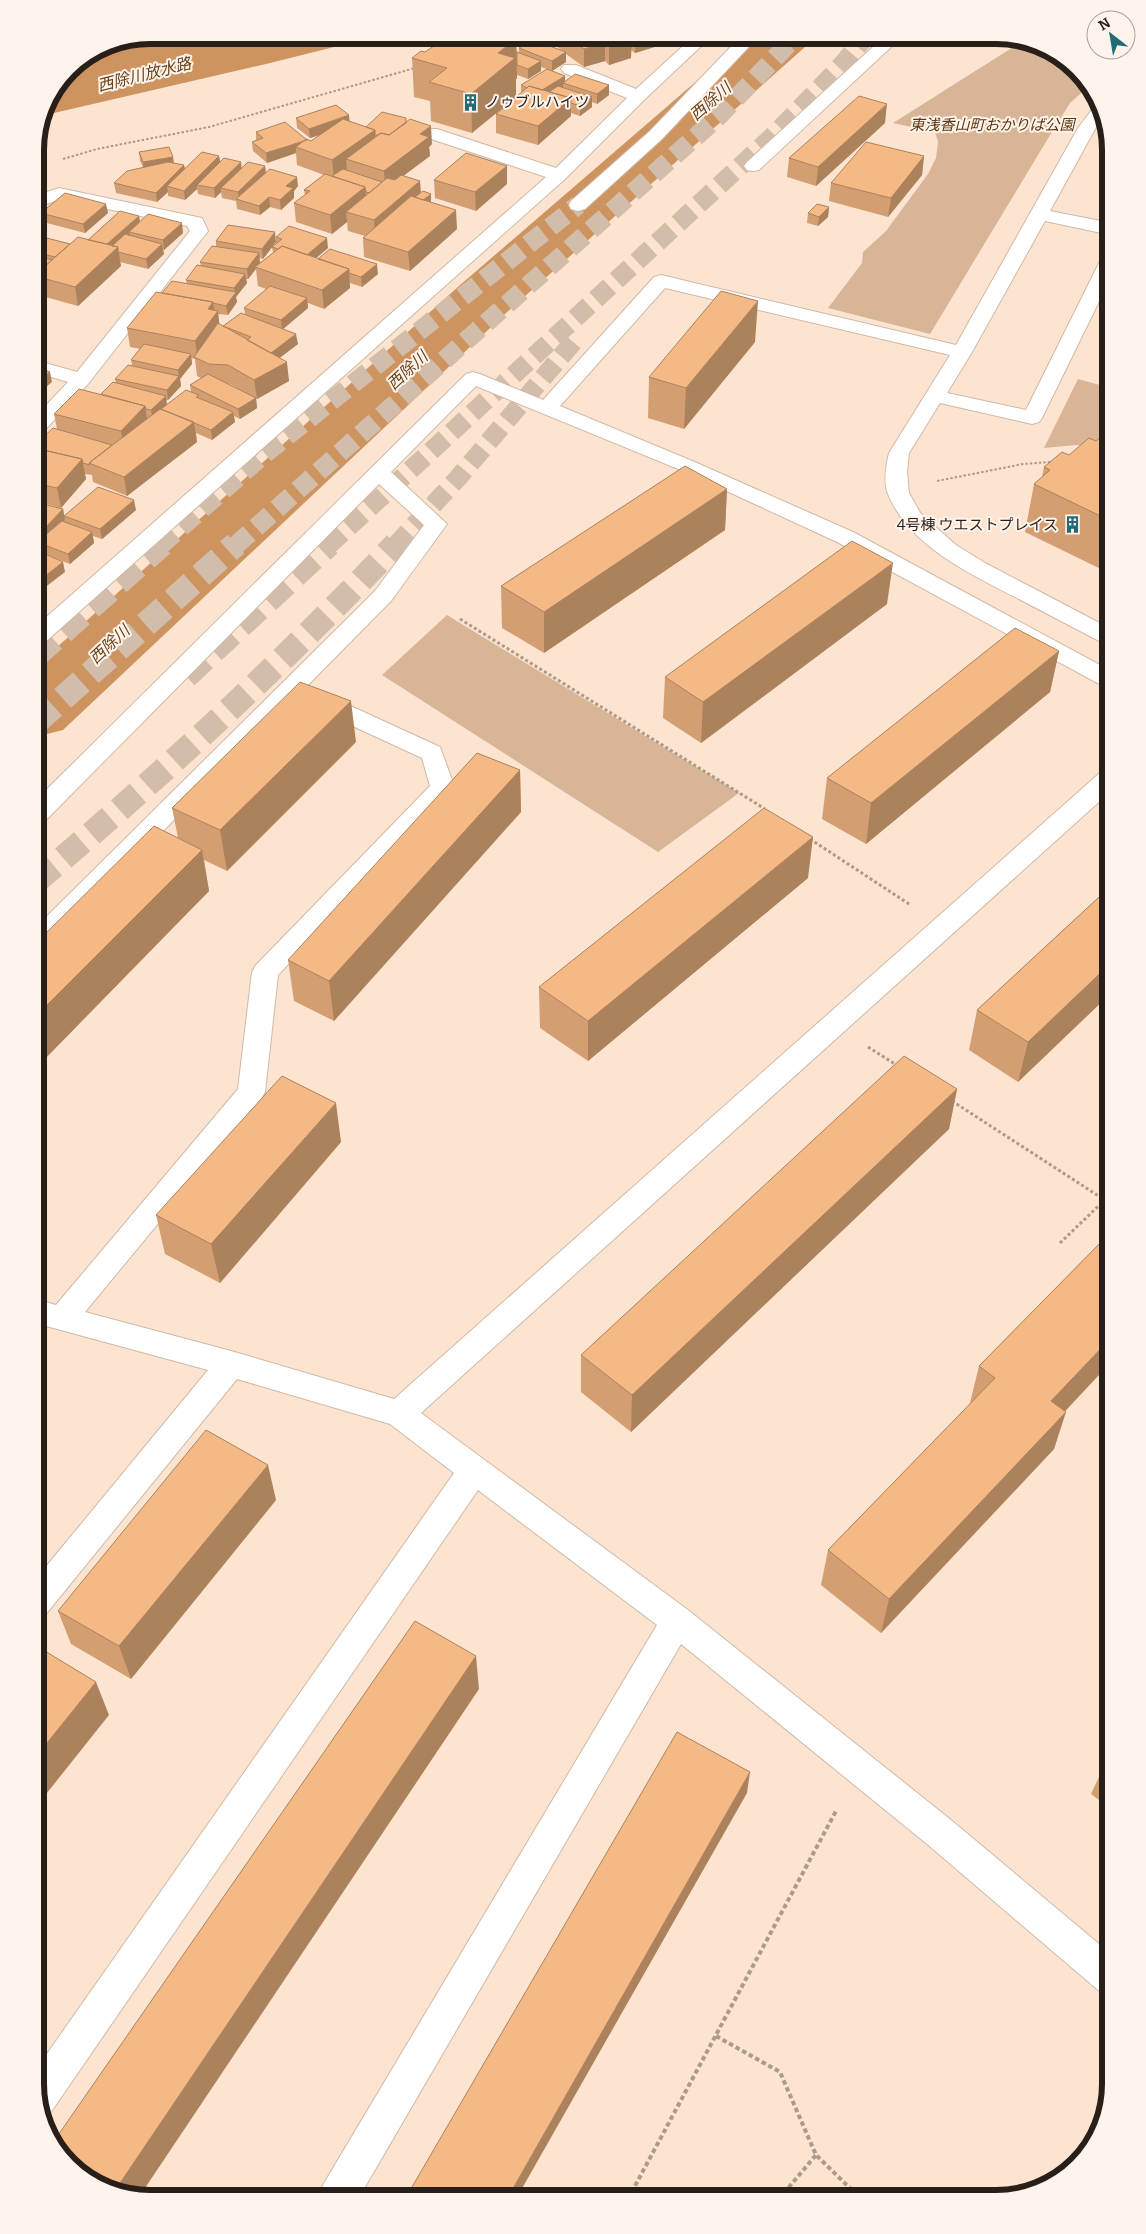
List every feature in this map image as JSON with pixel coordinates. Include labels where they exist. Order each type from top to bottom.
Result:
[{"type":"main road","points":[[44,632],[559,175],[638,96],[695,44]]},
{"type":"main road","points":[[578,205],[656,135],[743,44]]},
{"type":"main road","points":[[753,166],[886,44]]},
{"type":"main road","points":[[570,69],[638,96]]},
{"type":"main road","points":[[1097,116],[1087,128],[962,352],[900,453],[896,472],[898,493],[912,518],[948,550],[1102,633]]},
{"type":"main road","points":[[431,133],[559,175]]},
{"type":"main road","points":[[44,199],[59,193],[194,222],[199,231],[81,380],[44,420]]},
{"type":"main road","points":[[1040,214],[1102,227]]},
{"type":"main road","points":[[935,396],[1032,418],[1102,276]]},
{"type":"main road","points":[[547,408],[661,281],[962,352]]},
{"type":"main road","points":[[44,369],[81,380]]},
{"type":"main road","points":[[44,807],[474,378],[690,467],[845,537],[1102,676]]},
{"type":"main road","points":[[44,935],[383,596],[436,524],[378,472]]},
{"type":"main road","points":[[291,688],[432,753],[443,788],[264,972],[251,1092],[49,1315],[231,1364],[399,1414],[678,1621],[939,1832],[1102,1968]]},
{"type":"main road","points":[[399,1414],[1102,784]]},
{"type":"main road","points":[[44,1593],[231,1364]]},
{"type":"main road","points":[[44,2090],[474,1470]]},
{"type":"main road","points":[[342,2190],[678,1621]]},
{"type":"path","points":[[62,160],[97,149],[208,127],[374,82],[419,67]]},
{"type":"path","points":[[936,481],[1023,464],[1060,462]]},
{"type":"path","points":[[460,619],[770,813]]},
{"type":"path","points":[[803,834],[943,927]]},
{"type":"path","points":[[834,1025],[900,1067]]},
{"type":"path","points":[[949,1099],[1102,1199]]},
{"type":"path","points":[[1060,1243],[1102,1202]]},
{"type":"path","points":[[633,2190],[836,1811]]},
{"type":"path","points":[[716,2036],[780,2072],[816,2155],[852,2190]]},
{"type":"path","points":[[787,2190],[816,2155]]},
{"type":"green space","name":"東浅香山町おかりば公園","points":[[1015,46],[1030,49],[1055,62],[1066,70],[1084,91],[1070,103],[930,334],[828,308],[862,263],[863,252],[886,231],[928,174],[936,158],[938,142],[935,132],[893,123]]},
{"type":"green space","points":[[1078,379],[1102,386],[1102,449],[1076,445],[1044,448]]},
{"type":"green space","points":[[447,615],[739,793],[658,852],[382,675]]},
{"type":"water","name":"西除川放水路","points":[[150,44],[346,44],[50,114],[66,85],[80,70],[116,49]]},
{"type":"building","points":[[437,44],[510,44],[498,53],[515,58],[471,94],[429,82],[447,68],[412,58],[421,51],[425,52]]},
{"type":"building","points":[[526,44],[544,44],[566,52],[552,61],[519,48]]},
{"type":"building","points":[[578,44],[602,44],[584,49]]},
{"type":"building","points":[[517,52],[541,61],[528,69],[517,65]]},
{"type":"building","points":[[547,69],[565,76],[542,90],[529,86],[527,88],[521,85]]},
{"type":"building","points":[[575,74],[609,85],[597,94],[563,83]]},
{"type":"building","points":[[529,86],[571,98],[538,126],[496,114]]},
{"type":"building","points":[[558,86],[592,97],[580,106],[571,103],[571,98],[549,92]]},
{"type":"building","points":[[859,96],[887,104],[818,167],[789,158]]},
{"type":"building","points":[[336,105],[349,115],[309,129],[296,118]]},
{"type":"building","points":[[382,112],[406,118],[406,123],[389,135],[381,133],[375,135],[375,130],[366,127]]},
{"type":"building","points":[[343,119],[375,130],[332,160],[296,147],[306,139],[311,141]]},
{"type":"building","points":[[410,119],[431,126],[420,134],[429,137],[384,171],[346,159],[381,133],[389,135]]},
{"type":"building","points":[[285,122],[307,140],[266,153],[252,142],[263,138],[256,132]]},
{"type":"building","points":[[866,142],[924,156],[891,198],[831,183]]},
{"type":"building","points":[[169,147],[173,157],[143,162],[139,152]]},
{"type":"building","points":[[202,152],[219,156],[184,191],[167,186]]},
{"type":"building","points":[[466,153],[507,166],[475,192],[434,180]]},
{"type":"building","points":[[224,158],[241,162],[214,188],[197,185]]},
{"type":"building","points":[[168,162],[184,165],[156,193],[114,183],[127,171]]},
{"type":"building","points":[[248,162],[265,166],[238,192],[221,188]]},
{"type":"building","points":[[270,169],[297,177],[286,186],[293,188],[280,200],[269,197],[259,206],[236,199]]},
{"type":"building","points":[[343,169],[382,182],[369,193],[366,192],[365,187],[332,176]]},
{"type":"building","points":[[325,174],[365,187],[330,215],[294,203],[310,191],[304,190]]},
{"type":"building","points":[[401,175],[420,181],[374,220],[346,212],[387,178],[395,180]]},
{"type":"building","points":[[423,191],[431,194],[423,200],[415,197]]},
{"type":"building","points":[[65,193],[106,204],[83,224],[44,214],[44,210]]},
{"type":"building","points":[[411,196],[456,210],[408,252],[363,238]]},
{"type":"building","points":[[817,204],[829,207],[819,217],[808,213]]},
{"type":"building","points":[[120,211],[139,216],[107,244],[88,240]]},
{"type":"building","points":[[148,214],[182,223],[163,240],[129,232]]},
{"type":"building","points":[[228,225],[275,232],[262,249],[216,241]]},
{"type":"building","points":[[289,226],[327,238],[307,255],[282,246],[278,249],[272,247],[282,239],[276,237]]},
{"type":"building","points":[[125,234],[162,244],[146,259],[118,252],[118,247],[112,246]]},
{"type":"building","points":[[44,237],[70,244],[55,257],[44,254]]},
{"type":"building","points":[[78,237],[118,247],[75,287],[44,278],[44,267]]},
{"type":"building","points":[[212,246],[259,253],[247,269],[200,262]]},
{"type":"building","points":[[282,246],[349,269],[322,290],[255,267]]},
{"type":"building","points":[[330,249],[377,264],[361,277],[349,273],[349,269],[318,259]]},
{"type":"building","points":[[44,258],[52,260],[44,267]]},
{"type":"building","points":[[197,265],[245,274],[234,288],[186,280]]},
{"type":"building","points":[[172,281],[236,292],[226,306],[162,293]]},
{"type":"building","points":[[270,286],[307,298],[281,320],[244,308]]},
{"type":"building","points":[[721,291],[758,301],[686,388],[649,377]]},
{"type":"building","points":[[156,292],[213,302],[208,309],[218,311],[195,341],[127,328]]},
{"type":"building","points":[[241,313],[296,334],[271,353],[247,340],[251,337],[223,326]]},
{"type":"building","points":[[218,323],[287,362],[254,380],[228,365],[209,364],[194,357]]},
{"type":"building","points":[[144,344],[191,354],[178,370],[131,360]]},
{"type":"building","points":[[128,365],[179,376],[167,390],[115,379]]},
{"type":"building","points":[[44,370],[50,372],[44,377]]},
{"type":"building","points":[[208,374],[256,398],[238,409],[190,385]]},
{"type":"building","points":[[113,382],[166,396],[151,410],[146,409],[145,406],[101,394]]},
{"type":"building","points":[[79,389],[145,406],[121,431],[54,414]]},
{"type":"building","points":[[186,390],[199,395],[196,397],[233,412],[211,430],[161,409]]},
{"type":"building","points":[[160,409],[194,422],[124,477],[89,463]]},
{"type":"building","points":[[53,428],[112,445],[89,463],[90,465],[83,463],[82,459],[44,450],[44,436]]},
{"type":"building","points":[[1089,438],[1096,441],[1100,438],[1102,439],[1102,517],[1034,484],[1050,470],[1044,467],[1062,452],[1069,455]]},
{"type":"building","points":[[44,450],[82,459],[57,488],[44,485]]},
{"type":"building","points":[[685,466],[727,489],[544,612],[501,586]]},
{"type":"building","points":[[98,487],[134,500],[100,529],[64,516]]},
{"type":"building","points":[[44,504],[63,509],[44,529]]},
{"type":"building","points":[[62,521],[92,532],[68,554],[44,545],[44,536]]},
{"type":"building","points":[[852,541],[893,563],[703,702],[665,677]]},
{"type":"building","points":[[44,553],[63,562],[44,577]]},
{"type":"building","points":[[1015,628],[1059,651],[871,803],[827,778]]},
{"type":"building","points":[[300,682],[351,701],[220,830],[172,808]]},
{"type":"building","points":[[477,753],[520,770],[329,981],[288,960]]},
{"type":"building","points":[[764,808],[813,837],[588,1021],[539,987]]},
{"type":"building","points":[[154,826],[202,850],[44,1008],[44,935]]},
{"type":"building","points":[[1102,894],[1102,972],[1028,1042],[977,1010]]},
{"type":"building","points":[[904,1056],[957,1089],[632,1395],[581,1355]]},
{"type":"building","points":[[282,1076],[336,1103],[211,1244],[156,1215]]},
{"type":"building","points":[[1102,1241],[1102,1347],[1051,1401],[1066,1412],[889,1599],[828,1550],[995,1378],[979,1366]]},
{"type":"building","points":[[206,1430],[268,1465],[119,1646],[58,1611]]},
{"type":"building","points":[[415,1621],[476,1656],[118,2186],[85,2168],[66,2149],[57,2136]]},
{"type":"building","points":[[44,1650],[96,1682],[44,1747]]},
{"type":"building","points":[[677,1732],[750,1772],[512,2190],[410,2190]]},
{"type":"waterway","name":"西除川","points":[[44,703],[482,300],[775,44]]},
{"type":"tunnel","points":[[235,546],[718,117],[788,44]]},
{"type":"tunnel","points":[[328,546],[774,135],[840,67],[859,44]]},
{"type":"tunnel","points":[[160,546],[262,456],[578,205]]},
{"type":"tunnel","points":[[395,546],[458,478],[575,340]]},
{"type":"tunnel","points":[[44,648],[162,544]]},
{"type":"tunnel","points":[[44,715],[236,544]]},
{"type":"tunnel","points":[[186,676],[329,544]]},
{"type":"tunnel","points":[[44,874],[175,760],[265,676],[396,544]]},
{"type":"place","name":"ノゥブルハイツ","points":[[471,102]]},
{"type":"place","name":"4号棟 ウエストプレイス","points":[[1072,525]]}]
